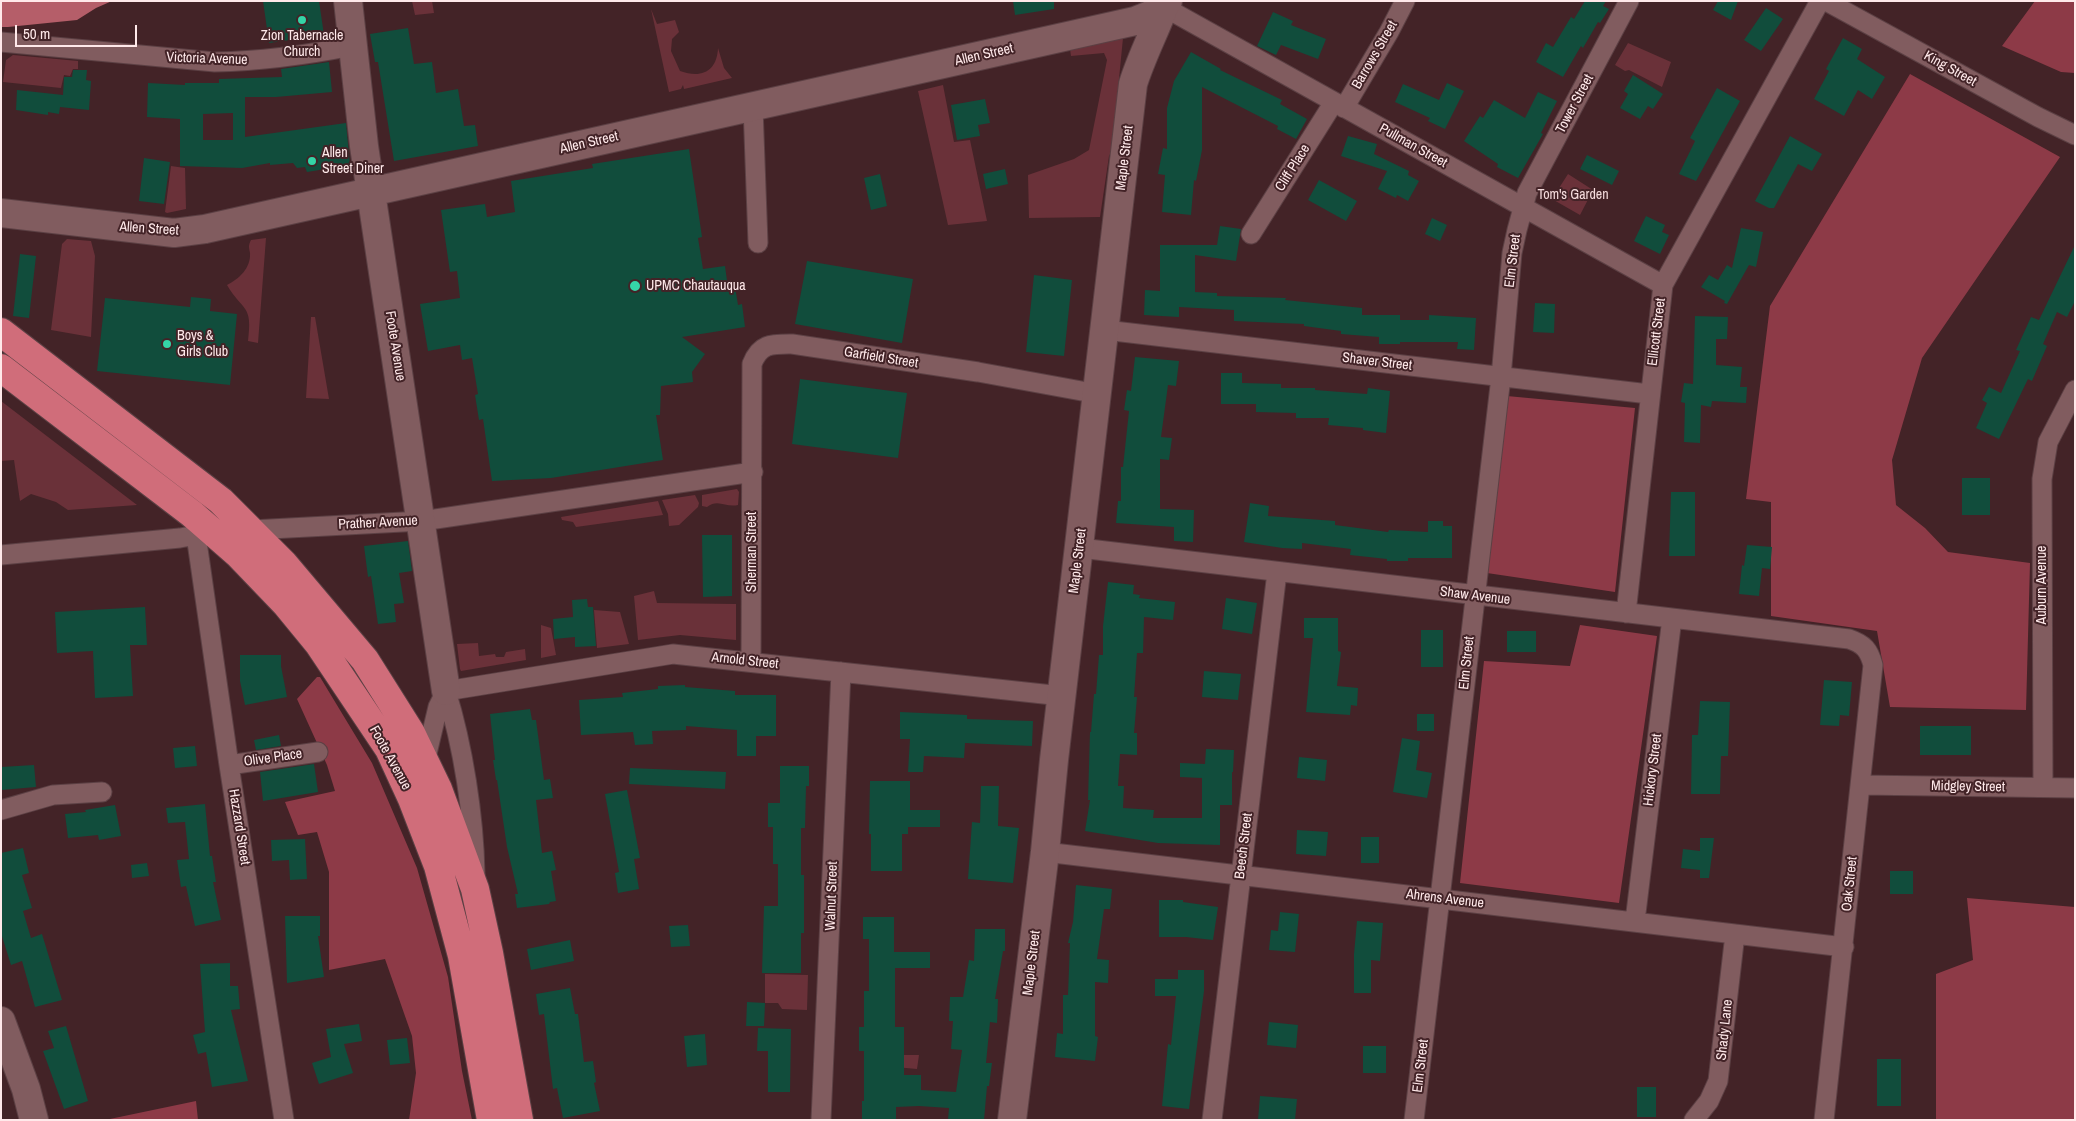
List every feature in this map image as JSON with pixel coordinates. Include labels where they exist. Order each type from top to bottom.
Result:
[{"type":"highway","name":"Foote Avenue","points":[[1,332],[221,501],[284,564],[365,660],[411,733],[426,763],[440,793],[475,889],[489,953],[519,1120]]},
{"type":"highway","name":"Foote Avenue","points":[[1,368],[192,514],[204,533],[239,554],[286,604],[318,643],[389,749],[412,799],[438,866],[462,956],[491,1120]]},
{"type":"street","name":"Foote Avenue","points":[[348,1],[371,192],[422,521],[446,691],[455,721],[475,841],[475,889]]},
{"type":"street","name":"Barrows Street","points":[[1339,105],[1405,1]]},
{"type":"street","name":"Tower Street","points":[[1522,207],[1629,1]]},
{"type":"street","name":"Ellicott Street","points":[[1626,613],[1649,394],[1663,285],[1820,1]]},
{"type":"street","name":"King Street","points":[[1826,1],[2038,118],[2075,135]]},
{"type":"street","name":"Pullman Street","points":[[1166,4],[1339,105],[1663,285]]},
{"type":"street","name":"Allen Street","points":[[1,213],[174,233],[206,229],[1135,21],[1152,15],[1166,4]]},
{"type":"street","name":"Maple Street","points":[[1012,1120],[1045,852],[1054,695],[1080,548],[1134,84],[1139,64],[1166,4]]},
{"type":"street","name":"Victoria Avenue","points":[[1,42],[215,62],[248,62],[352,46]]},
{"type":"street","name":"Cliff Place","points":[[1252,234],[1339,105]]},
{"type":"street","points":[[753,106],[758,243]]},
{"type":"street","name":"Elm Street","points":[[1414,1120],[1501,377],[1512,253],[1522,207]]},
{"type":"street","name":"Shaver Street","points":[[1105,330],[1649,394]]},
{"type":"street","name":"Garfield Street","points":[[753,443],[752,364],[758,351],[769,345],[792,344],[978,372],[1098,394]]},
{"type":"street","name":"Auburn Avenue","points":[[2043,787],[2042,479],[2048,442],[2075,390]]},
{"type":"street","name":"Sherman Street","points":[[751,661],[753,443]]},
{"type":"street","name":"Prather Avenue","points":[[1,555],[248,529],[422,521],[753,472]]},
{"type":"street","name":"Hazzard Street","points":[[204,533],[229,764],[284,1120]]},
{"type":"street","name":"Shaw Avenue","points":[[1080,548],[1849,639],[1860,643],[1867,649]]},
{"type":"street","name":"Beech Street","points":[[1212,1120],[1277,572]]},
{"type":"street","name":"Hickory Street","points":[[1635,921],[1672,618]]},
{"type":"street","name":"Oak Street","points":[[1824,1120],[1873,665],[1867,649]]},
{"type":"street","name":"Arnold Street","points":[[446,691],[673,654],[1054,695]]},
{"type":"street","name":"Walnut Street","points":[[821,1120],[841,672]]},
{"type":"street","name":"Foote Avenue","points":[[412,799],[426,763],[438,707],[446,691]]},
{"type":"street","name":"Olive Place","points":[[229,764],[318,752]]},
{"type":"street","name":"Midgley Street","points":[[1860,785],[2075,788]]},
{"type":"street","points":[[1,810],[53,795],[102,792]]},
{"type":"street","name":"Ahrens Avenue","points":[[1045,852],[1844,947]]},
{"type":"street","name":"Shady Lane","points":[[1694,1120],[1709,1101],[1718,1081],[1735,934]]},
{"type":"street","points":[[1,1021],[26,1089],[34,1120]]},
{"type":"green space","points":[[412,1],[432,1],[434,13],[415,15]]},
{"type":"green space","points":[[651,9],[657,24],[675,20],[679,32],[672,39],[671,51],[680,71],[695,74],[707,71],[715,62],[718,48],[724,68],[732,78],[684,89],[683,85],[681,89],[669,92]]},
{"type":"green space","points":[[1123,38],[1112,150],[1109,156],[1100,217],[1029,218],[1028,175],[1074,159],[1089,150],[1107,60],[1104,53],[1071,56],[1070,49]]},
{"type":"green space","points":[[1628,43],[1671,62],[1662,87],[1615,65]]},
{"type":"green space","points":[[13,55],[78,61],[78,69],[73,69],[70,76],[64,75],[61,88],[3,82],[6,60]]},
{"type":"green space","points":[[943,85],[954,142],[970,140],[987,221],[948,225],[918,91]]},
{"type":"green space","points":[[171,166],[185,168],[186,209],[167,213],[165,212]]},
{"type":"green space","name":"Tom's Garden","points":[[1568,174],[1593,190],[1580,215],[1552,199]]},
{"type":"green space","points":[[266,238],[258,343],[248,341],[248,314],[227,285],[240,276],[249,263],[249,244],[251,240]]},
{"type":"green space","points":[[67,239],[91,241],[95,256],[91,337],[51,330],[62,244]]},
{"type":"green space","points":[[311,317],[315,317],[329,399],[306,398]]},
{"type":"green space","points":[[1,401],[137,505],[68,510],[56,502],[31,494],[20,501],[14,460],[1,461]]},
{"type":"green space","points":[[737,489],[739,492],[738,505],[715,503],[707,507],[702,506],[702,495]]},
{"type":"green space","points":[[695,495],[699,503],[698,507],[679,525],[669,526],[668,514],[662,500]]},
{"type":"green space","points":[[658,501],[663,515],[576,527],[573,522],[562,520],[561,517]]},
{"type":"green space","points":[[654,591],[657,603],[736,604],[736,640],[680,635],[638,640],[634,596]]},
{"type":"green space","points":[[594,610],[620,612],[629,644],[597,648]]},
{"type":"green space","points":[[541,625],[551,628],[556,655],[541,658]]},
{"type":"green space","points":[[478,643],[479,656],[495,654],[496,657],[504,657],[506,652],[525,649],[526,660],[461,671],[457,644]]},
{"type":"green space","points":[[765,974],[808,975],[807,1010],[782,1009],[778,1003],[765,1003]]},
{"type":"green space","points":[[884,1055],[919,1055],[917,1069],[895,1067]]},
{"type":"shaded area","points":[[1,1],[112,1],[77,20],[1,27]]},
{"type":"shaded area","points":[[2035,1],[2075,1],[2075,73],[2061,72],[2002,46]]},
{"type":"shaded area","points":[[1910,74],[2060,157],[1922,358],[1892,460],[1896,505],[1925,528],[1948,552],[2030,563],[2026,710],[1890,707],[1877,631],[1771,616],[1771,502],[1746,499],[1770,306]]},
{"type":"shaded area","points":[[1507,396],[1635,408],[1615,592],[1487,573]]},
{"type":"shaded area","points":[[1580,625],[1657,636],[1619,903],[1460,883],[1484,661],[1570,666]]},
{"type":"shaded area","points":[[317,677],[320,677],[372,763],[417,868],[448,977],[462,1071],[472,1120],[409,1120],[416,1073],[412,1036],[385,959],[329,970],[329,872],[317,832],[298,835],[285,802],[335,791],[327,765],[297,699]]},
{"type":"shaded area","points":[[1967,898],[2075,907],[2075,1120],[1936,1120],[1936,974],[1973,960]]},
{"type":"shaded area","points":[[196,1101],[198,1120],[105,1120]]},
{"type":"building","points":[[263,1],[319,1],[324,35],[269,43]]},
{"type":"building","points":[[1013,1],[1054,1],[1054,9],[1015,15]]},
{"type":"building","points":[[1585,1],[1606,1],[1603,6],[1609,9],[1600,23],[1598,22],[1583,48],[1581,46],[1563,77],[1536,62],[1546,43],[1553,47],[1571,17],[1574,19]]},
{"type":"building","points":[[1718,1],[1738,1],[1731,20],[1713,10]]},
{"type":"building","points":[[1766,8],[1783,19],[1761,51],[1744,40]]},
{"type":"building","points":[[1273,12],[1293,21],[1291,25],[1326,39],[1318,59],[1281,45],[1276,55],[1257,46]]},
{"type":"building","points":[[408,28],[414,64],[432,62],[436,93],[458,89],[464,126],[475,125],[478,146],[394,161],[378,62],[375,62],[370,34]]},
{"type":"building","points":[[1843,38],[1862,49],[1857,59],[1885,77],[1872,99],[1858,90],[1844,116],[1814,99],[1829,71],[1826,69]]},
{"type":"building","points":[[1191,52],[1220,70],[1282,100],[1280,104],[1307,119],[1296,139],[1277,129],[1278,126],[1202,87],[1202,150],[1196,181],[1194,180],[1191,215],[1162,212],[1165,175],[1158,174],[1163,148],[1167,149],[1167,108],[1174,81]]},
{"type":"building","points":[[329,62],[332,92],[276,97],[245,97],[245,137],[346,123],[350,165],[307,172],[305,167],[297,168],[293,163],[270,165],[270,163],[242,168],[180,166],[180,119],[147,117],[148,83],[185,85],[185,83],[219,83],[219,79],[282,77],[281,69]],"holes":[[[233,113],[233,140],[203,140],[203,114]]]},
{"type":"building","points":[[73,70],[87,70],[86,80],[91,81],[89,110],[60,107],[59,114],[48,112],[48,115],[16,110],[17,90],[63,95],[64,77],[72,77]]},
{"type":"building","points":[[1633,75],[1663,94],[1653,109],[1648,106],[1640,119],[1620,108],[1628,94],[1624,91]]},
{"type":"building","points":[[1447,83],[1464,91],[1445,129],[1428,121],[1430,118],[1395,102],[1403,84],[1439,100]]},
{"type":"building","points":[[1717,88],[1740,101],[1696,181],[1679,174],[1695,141],[1690,138]]},
{"type":"building","points":[[1538,92],[1557,101],[1541,133],[1543,134],[1518,178],[1497,167],[1498,164],[1464,141],[1480,116],[1483,118],[1494,100],[1525,118]]},
{"type":"building","points":[[985,99],[990,123],[978,125],[980,136],[957,140],[951,105]]},
{"type":"building","points":[[1348,136],[1377,144],[1374,154],[1409,171],[1408,175],[1419,181],[1408,201],[1397,195],[1396,198],[1378,189],[1387,171],[1341,156]]},
{"type":"building","points":[[1790,136],[1822,154],[1812,171],[1798,164],[1774,208],[1769,208],[1755,201]]},
{"type":"building","points":[[689,149],[702,237],[698,238],[703,269],[725,266],[728,288],[735,287],[738,305],[742,304],[745,327],[682,337],[705,354],[692,372],[693,382],[661,386],[660,415],[656,415],[663,460],[551,478],[492,481],[483,419],[479,420],[475,395],[478,394],[472,358],[462,360],[460,345],[428,351],[420,304],[460,298],[457,271],[450,272],[441,210],[485,204],[487,217],[515,212],[511,181],[593,168],[592,164]]},
{"type":"building","points":[[1587,155],[1619,171],[1612,185],[1580,169]]},
{"type":"building","points":[[144,158],[170,162],[164,204],[139,201]]},
{"type":"building","points":[[1005,169],[1008,184],[986,189],[983,174]]},
{"type":"building","points":[[880,174],[887,206],[871,210],[864,178]]},
{"type":"building","points":[[1319,180],[1357,201],[1346,221],[1308,200]]},
{"type":"building","points":[[1646,216],[1665,225],[1662,232],[1669,235],[1660,254],[1634,241]]},
{"type":"building","points":[[1432,218],[1447,225],[1440,241],[1425,234]]},
{"type":"building","points":[[1220,226],[1241,229],[1236,261],[1195,255],[1195,292],[1217,293],[1217,296],[1286,298],[1285,300],[1362,308],[1362,315],[1400,315],[1400,320],[1429,320],[1429,315],[1476,318],[1474,350],[1457,349],[1458,342],[1379,344],[1379,337],[1341,334],[1341,331],[1304,326],[1304,324],[1234,321],[1234,310],[1179,307],[1179,317],[1144,315],[1145,290],[1160,291],[1160,245],[1217,245]]},
{"type":"building","points":[[1741,228],[1763,232],[1756,267],[1749,265],[1727,304],[1701,287],[1709,275],[1718,280],[1727,265],[1732,268]]},
{"type":"building","points":[[2075,245],[2075,301],[2067,317],[2057,312],[2043,344],[2047,346],[2032,381],[2028,379],[1999,439],[1976,428],[1987,403],[1982,400],[1989,387],[2001,393],[2020,351],[2016,350],[2031,317],[2039,320]]},
{"type":"building","points":[[20,254],[36,256],[29,318],[13,316]]},
{"type":"building","points":[[807,261],[913,279],[902,343],[795,324]]},
{"type":"building","points":[[1034,275],[1072,280],[1064,356],[1026,352]]},
{"type":"building","name":"Boys & Girls Club","points":[[191,297],[211,299],[210,311],[237,314],[230,385],[97,371],[105,298],[190,307]]},
{"type":"building","points":[[1535,303],[1555,304],[1554,333],[1533,332]]},
{"type":"building","points":[[1695,316],[1728,317],[1727,339],[1716,339],[1716,365],[1742,367],[1740,387],[1747,387],[1746,403],[1712,401],[1711,407],[1701,405],[1700,443],[1684,442],[1685,403],[1681,402],[1684,383],[1693,384]]},
{"type":"building","points":[[1135,357],[1179,361],[1176,386],[1168,385],[1161,437],[1172,438],[1169,460],[1160,459],[1160,509],[1194,510],[1193,542],[1174,541],[1174,527],[1116,523],[1118,501],[1121,501],[1121,467],[1123,467],[1129,411],[1124,410],[1127,390],[1131,391]]},
{"type":"building","points":[[1221,373],[1242,373],[1242,383],[1281,384],[1281,388],[1315,388],[1315,390],[1367,394],[1368,388],[1390,391],[1386,433],[1363,430],[1363,428],[1328,425],[1329,418],[1296,418],[1296,413],[1256,412],[1256,404],[1221,404]]},
{"type":"building","points":[[800,379],[907,393],[898,458],[792,444]]},
{"type":"building","points":[[1962,478],[1990,478],[1990,515],[1962,515]]},
{"type":"building","points":[[1671,492],[1695,492],[1695,556],[1669,556]]},
{"type":"building","points":[[1250,503],[1269,506],[1268,516],[1335,521],[1335,525],[1388,532],[1389,530],[1428,532],[1428,521],[1443,521],[1443,526],[1452,526],[1452,558],[1408,558],[1408,561],[1387,561],[1387,559],[1350,555],[1351,549],[1302,543],[1302,549],[1282,548],[1244,542]]},
{"type":"building","points":[[702,535],[732,535],[732,596],[703,597]]},
{"type":"building","points":[[408,541],[412,571],[399,573],[404,603],[394,604],[396,622],[378,624],[371,576],[368,577],[364,546]]},
{"type":"building","points":[[1747,545],[1772,547],[1770,569],[1762,568],[1759,596],[1739,594],[1742,565],[1744,566]]},
{"type":"building","points":[[1108,582],[1134,585],[1133,594],[1140,595],[1139,598],[1175,602],[1173,620],[1144,617],[1143,653],[1137,653],[1134,697],[1137,697],[1134,733],[1137,733],[1137,755],[1120,754],[1118,786],[1124,786],[1123,808],[1154,810],[1153,818],[1202,818],[1202,778],[1180,777],[1180,763],[1205,764],[1206,749],[1234,750],[1232,805],[1220,805],[1220,845],[1158,843],[1085,831],[1090,800],[1088,800],[1090,732],[1094,694],[1096,694],[1099,655],[1103,655],[1103,626]]},
{"type":"building","points":[[1226,598],[1257,603],[1252,634],[1222,629]]},
{"type":"building","points":[[587,599],[588,607],[593,607],[596,646],[575,647],[575,637],[554,639],[553,619],[573,617],[572,600]]},
{"type":"building","points":[[145,607],[147,645],[130,645],[133,696],[95,698],[93,651],[57,653],[55,612]]},
{"type":"building","points":[[1304,618],[1338,618],[1338,651],[1341,652],[1337,686],[1358,688],[1357,706],[1351,705],[1350,715],[1306,712],[1313,638],[1304,638]]},
{"type":"building","points":[[1421,630],[1443,630],[1443,667],[1421,667]]},
{"type":"building","points":[[1507,631],[1536,631],[1536,652],[1507,652]]},
{"type":"building","points":[[240,655],[281,655],[281,666],[287,697],[245,705],[240,681]]},
{"type":"building","points":[[1204,671],[1241,674],[1238,700],[1202,697]]},
{"type":"building","points":[[1824,680],[1852,682],[1849,716],[1840,715],[1839,726],[1820,725]]},
{"type":"building","points":[[685,685],[685,687],[735,691],[735,695],[776,695],[776,736],[756,736],[756,756],[737,756],[737,730],[686,726],[686,730],[652,731],[653,744],[635,745],[633,732],[581,735],[579,700],[623,697],[622,693],[658,689],[658,686]]},
{"type":"building","points":[[1700,701],[1730,702],[1728,756],[1721,756],[1720,794],[1691,794],[1692,735],[1698,735]]},
{"type":"building","points":[[530,709],[532,720],[536,720],[544,780],[550,779],[553,798],[536,800],[542,853],[552,851],[556,870],[551,871],[556,901],[549,904],[517,908],[515,894],[518,894],[507,847],[493,760],[495,760],[490,714]]},
{"type":"building","points":[[900,712],[967,715],[967,719],[1033,721],[1032,746],[965,743],[964,758],[924,756],[923,772],[908,772],[910,739],[900,739]]},
{"type":"building","points":[[1417,714],[1434,714],[1434,731],[1417,731]]},
{"type":"building","points":[[1920,726],[1971,726],[1971,755],[1920,755]]},
{"type":"building","points":[[279,735],[281,746],[256,750],[254,740]]},
{"type":"building","points":[[1402,738],[1420,741],[1416,770],[1432,773],[1427,798],[1393,792]]},
{"type":"building","points":[[195,746],[197,766],[175,768],[173,748]]},
{"type":"building","points":[[1299,757],[1327,760],[1325,781],[1297,778]]},
{"type":"building","points":[[314,764],[318,792],[263,801],[260,772]]},
{"type":"building","points":[[34,765],[36,787],[1,790],[1,767]]},
{"type":"building","points":[[780,766],[809,766],[809,786],[806,786],[805,828],[801,828],[801,875],[804,875],[804,933],[801,933],[801,973],[762,973],[764,906],[778,906],[778,864],[773,864],[773,827],[768,827],[768,803],[780,803]]},
{"type":"building","points":[[630,768],[726,772],[725,789],[629,784]]},
{"type":"building","points":[[870,781],[910,781],[910,810],[940,810],[940,827],[908,827],[908,834],[902,834],[902,871],[871,871],[871,834],[869,834]]},
{"type":"building","points":[[981,786],[999,786],[998,826],[1019,828],[1013,883],[968,879],[972,822],[980,823]]},
{"type":"building","points":[[627,790],[640,858],[634,859],[639,889],[618,893],[615,873],[619,872],[605,794]]},
{"type":"building","points":[[205,804],[210,856],[212,856],[216,882],[213,882],[221,920],[195,926],[186,886],[181,887],[177,860],[189,859],[185,822],[168,823],[166,808]]},
{"type":"building","points":[[115,805],[121,836],[99,840],[98,835],[68,838],[65,814],[86,812],[85,810]]},
{"type":"building","points":[[1297,830],[1328,832],[1326,856],[1296,854]]},
{"type":"building","points":[[1361,837],[1379,837],[1379,863],[1361,863]]},
{"type":"building","points":[[1700,838],[1714,838],[1709,878],[1700,878],[1700,870],[1681,868],[1683,849],[1700,851]]},
{"type":"building","points":[[305,839],[307,879],[290,880],[289,860],[272,861],[271,840]]},
{"type":"building","points":[[23,848],[29,873],[22,875],[32,908],[23,911],[31,938],[42,934],[62,1000],[35,1007],[22,961],[11,965],[1,933],[1,853]]},
{"type":"building","points":[[147,863],[149,876],[132,878],[131,865]]},
{"type":"building","points":[[1890,871],[1913,871],[1913,894],[1890,894]]},
{"type":"building","points":[[1076,885],[1112,889],[1110,909],[1104,909],[1097,959],[1109,960],[1108,983],[1095,982],[1095,1036],[1098,1037],[1095,1061],[1055,1057],[1057,1033],[1063,1034],[1063,995],[1068,995],[1070,943],[1068,943],[1073,922]]},
{"type":"building","points":[[1159,900],[1183,900],[1183,902],[1218,907],[1213,940],[1159,937]]},
{"type":"building","points":[[1280,912],[1299,914],[1295,952],[1269,950],[1271,930],[1278,931]]},
{"type":"building","points":[[285,916],[320,916],[320,936],[318,936],[324,977],[287,983]]},
{"type":"building","points":[[863,917],[894,917],[894,952],[930,952],[930,968],[895,968],[895,1027],[904,1027],[904,1075],[921,1075],[921,1090],[956,1092],[962,1050],[951,1049],[953,1021],[949,1021],[950,997],[963,997],[969,960],[974,961],[975,929],[1005,929],[1005,951],[1003,951],[995,999],[998,999],[997,1023],[990,1022],[986,1063],[992,1063],[989,1086],[987,1086],[984,1120],[948,1120],[949,1108],[919,1106],[896,1107],[896,1120],[862,1120],[864,1051],[859,1051],[859,1027],[864,1027],[864,991],[869,991],[869,939],[863,939]]},
{"type":"building","points":[[1357,921],[1383,923],[1380,961],[1371,960],[1371,993],[1354,993],[1354,954]]},
{"type":"building","points":[[688,925],[690,946],[671,947],[669,926]]},
{"type":"building","points":[[570,940],[574,961],[531,970],[527,949]]},
{"type":"building","points":[[230,963],[230,986],[238,986],[240,1009],[231,1010],[248,1081],[212,1087],[206,1052],[198,1054],[193,1035],[205,1032],[200,964]]},
{"type":"building","points":[[1178,970],[1204,970],[1204,991],[1189,1109],[1162,1106],[1168,1044],[1171,1045],[1176,996],[1155,996],[1155,979],[1178,979]]},
{"type":"building","points":[[570,988],[575,1014],[578,1014],[584,1062],[593,1061],[596,1082],[594,1083],[600,1111],[563,1118],[557,1088],[553,1089],[544,1014],[539,1015],[536,994]]},
{"type":"building","points":[[747,1002],[765,1003],[764,1026],[746,1026]]},
{"type":"building","points":[[1269,1022],[1298,1025],[1296,1048],[1267,1045]]},
{"type":"building","points":[[359,1024],[362,1041],[344,1044],[353,1073],[319,1084],[312,1063],[331,1057],[326,1029]]},
{"type":"building","points":[[66,1026],[88,1101],[64,1109],[43,1051],[54,1048],[48,1031]]},
{"type":"building","points":[[758,1028],[791,1029],[790,1092],[768,1092],[768,1051],[757,1051]]},
{"type":"building","points":[[705,1034],[707,1065],[687,1067],[684,1036]]},
{"type":"building","points":[[407,1038],[410,1063],[390,1065],[387,1040]]},
{"type":"building","points":[[1363,1046],[1386,1046],[1386,1073],[1363,1073]]},
{"type":"building","points":[[1877,1059],[1901,1059],[1901,1106],[1877,1106]]},
{"type":"building","points":[[1637,1087],[1656,1087],[1656,1117],[1637,1117]]},
{"type":"building","points":[[1260,1096],[1297,1099],[1295,1120],[1258,1120]]},
{"type":"place","name":"Zion Tabernacle Church","points":[[302,20]]},
{"type":"place","name":"Allen Street Diner","points":[[312,161]]},
{"type":"place","name":"UPMC Chautauqua","points":[[635,286]]},
{"type":"place","name":"Boys & Girls Club","points":[[167,344]]}]
